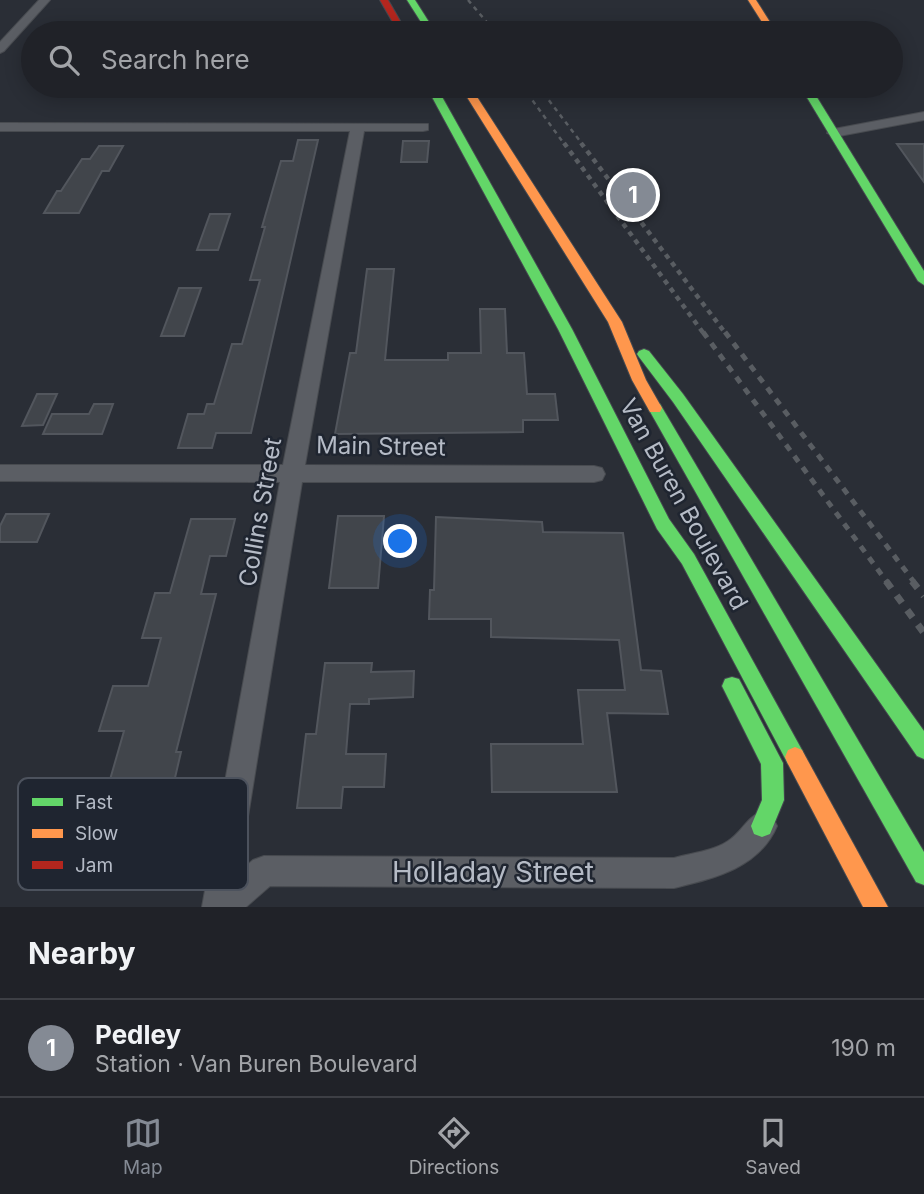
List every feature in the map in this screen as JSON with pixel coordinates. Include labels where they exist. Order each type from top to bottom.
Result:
[{"type":"main road","points":[[384,0],[396,21]]},
{"type":"main road","points":[[411,0],[424,21]]},
{"type":"main road","points":[[752,0],[765,21]]},
{"type":"main road","name":"Van Buren Boulevard","points":[[438,98],[565,330],[663,524],[688,559],[876,907]]},
{"type":"main road","name":"Van Buren Boulevard","points":[[473,98],[615,322],[639,380],[924,874]]},
{"type":"main road","points":[[812,98],[924,281]]},
{"type":"main road","points":[[615,322],[662,375],[704,439],[859,652],[924,749]]},
{"type":"main road","points":[[663,524],[670,564]]},
{"type":"main road","points":[[727,676],[772,763],[774,800],[762,826]]},
{"type":"street","points":[[24,21],[45,0]]},
{"type":"street","points":[[2,44],[21,25]]},
{"type":"street","points":[[834,133],[924,116]]},
{"type":"street","points":[[0,127],[423,127]]},
{"type":"street","name":"Collins Street","points":[[242,778],[293,471],[358,127]]},
{"type":"street","name":"Main Street","points":[[0,472],[594,474]]},
{"type":"street","name":"Holladay Street","points":[[248,884],[264,871],[674,873],[711,864],[740,851],[762,826]]},
{"type":"street","name":"Holladay Street","points":[[220,907],[241,890]]},
{"type":"building","points":[[298,140],[318,140],[251,433],[216,433],[212,448],[178,448],[188,414],[204,414],[207,404],[214,404],[232,344],[242,344],[260,280],[250,280],[265,227],[262,227],[281,161],[293,161]]},
{"type":"building","points":[[403,141],[429,141],[427,162],[401,162]]},
{"type":"building","points":[[897,144],[924,144],[924,182]]},
{"type":"building","points":[[99,146],[123,146],[109,171],[102,171],[79,213],[44,213],[82,159],[90,159]]},
{"type":"building","points":[[210,214],[230,214],[218,250],[197,250]]},
{"type":"building","points":[[367,269],[394,269],[385,360],[448,360],[448,353],[481,353],[480,309],[505,309],[507,353],[524,353],[527,394],[555,394],[558,420],[523,420],[523,432],[335,434],[350,353],[356,353]]},
{"type":"building","points":[[179,288],[201,288],[184,336],[161,336]]},
{"type":"building","points":[[37,394],[57,394],[43,425],[22,426]]},
{"type":"building","points":[[94,404],[113,404],[102,434],[43,434],[52,414],[89,414]]},
{"type":"building","points":[[6,514],[49,514],[37,542],[0,542],[0,526]]},
{"type":"building","points":[[338,516],[384,516],[378,588],[329,588]]},
{"type":"building","points":[[436,517],[542,522],[543,532],[623,533],[641,670],[661,671],[668,714],[607,713],[617,792],[492,792],[491,744],[583,744],[578,690],[625,690],[619,640],[491,637],[491,619],[429,619],[430,590],[434,590]]},
{"type":"building","points":[[191,519],[235,519],[226,556],[210,556],[201,594],[216,594],[176,752],[181,752],[175,778],[110,778],[124,731],[99,731],[113,686],[148,686],[161,638],[142,638],[155,593],[170,593]]},
{"type":"building","points":[[325,663],[372,663],[371,672],[414,671],[413,697],[369,699],[369,704],[350,704],[346,754],[386,754],[384,787],[343,787],[341,808],[297,808],[306,734],[316,734]]},
{"type":"railway","points":[[468,0],[486,21]]},
{"type":"railway","points":[[531,98],[565,145]]},
{"type":"railway","points":[[547,98],[583,145]]},
{"type":"railway","points":[[564,143],[704,334]]},
{"type":"railway","points":[[581,143],[726,334]]},
{"type":"railway","points":[[703,332],[887,582]]},
{"type":"railway","points":[[725,332],[914,582]]},
{"type":"railway","points":[[886,581],[924,633]]},
{"type":"railway","points":[[912,581],[924,596]]},
{"type":"traffic: fast","points":[[411,0],[424,21]]},
{"type":"traffic: fast","points":[[438,98],[565,329],[663,524],[688,559],[795,757]]},
{"type":"traffic: fast","points":[[812,98],[924,281]]},
{"type":"traffic: fast","points":[[644,354],[678,398],[924,749]]},
{"type":"traffic: fast","points":[[655,408],[924,874]]},
{"type":"traffic: fast","points":[[732,686],[772,763],[773,800],[762,826]]},
{"type":"traffic: slow","points":[[752,0],[765,21]]},
{"type":"traffic: slow","points":[[473,98],[615,322],[639,380],[655,408]]},
{"type":"traffic: slow","points":[[795,757],[876,907]]},
{"type":"traffic: jam","points":[[384,0],[396,21]]},
{"type":"place","name":"Pedley","points":[[633,195]]}]
